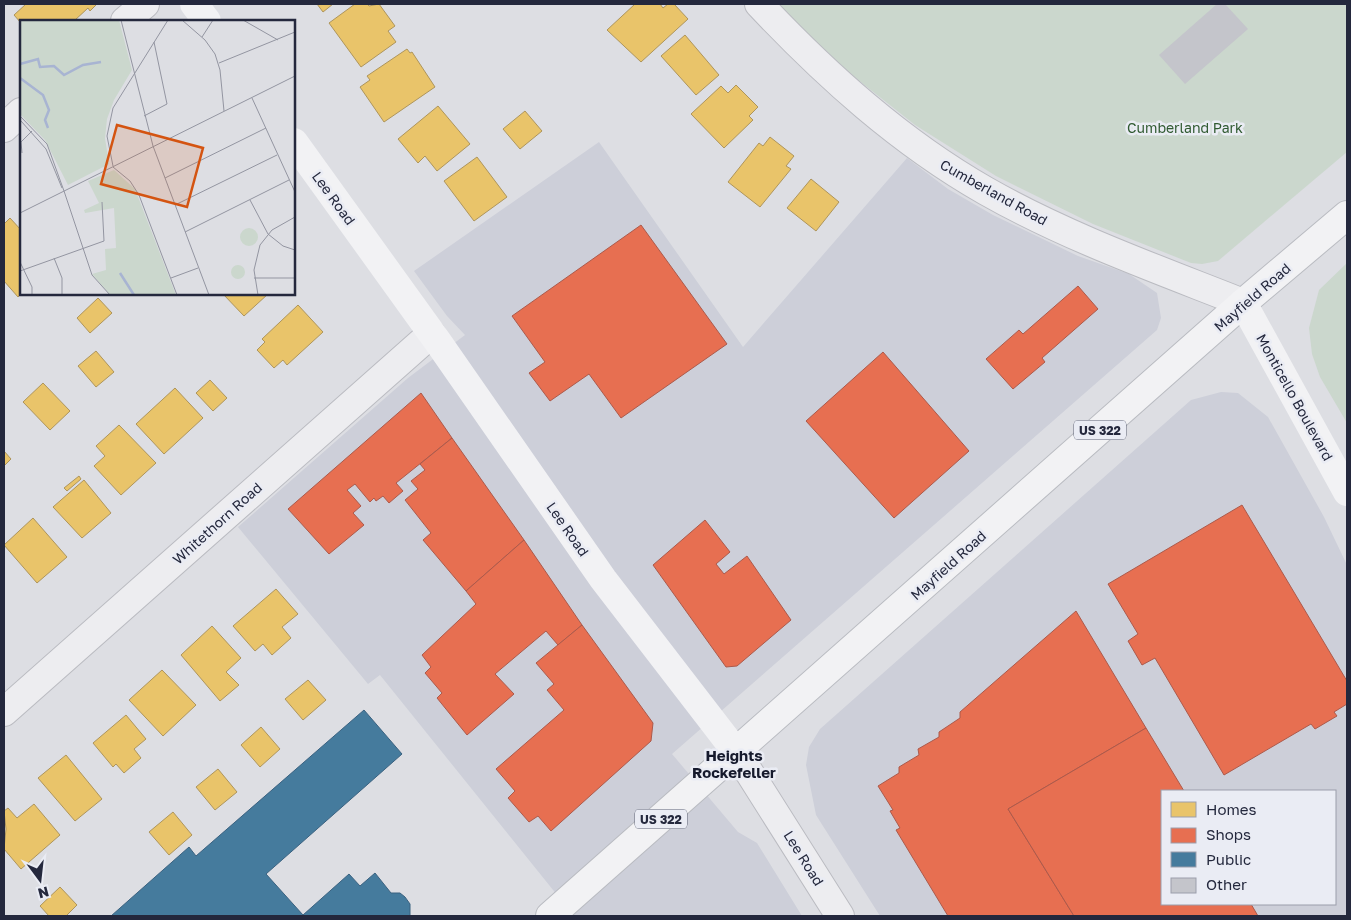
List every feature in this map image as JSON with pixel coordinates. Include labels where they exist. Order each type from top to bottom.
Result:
[{"type":"main road","points":[[194,4],[206,20]]},
{"type":"main road","name":"Lee Road","points":[[295,143],[603,579],[737,753]]},
{"type":"main road","name":"Mayfield Road","points":[[550,916],[737,753],[1243,303],[1347,215]]},
{"type":"main road","name":"Monticello Boulevard","points":[[1243,303],[1347,492]]},
{"type":"street","points":[[126,20],[145,4]]},
{"type":"street","name":"Cumberland Road","points":[[759,4],[813,60],[882,119],[938,161],[1009,204],[1084,239],[1243,303]]},
{"type":"street","points":[[4,128],[20,113]]},
{"type":"street","name":"Whitethorn Road","points":[[4,712],[431,334]]},
{"type":"street","name":"Lee Road","points":[[737,753],[840,916]]},
{"type":"shaded area","points":[[599,142],[743,347],[907,158],[948,189],[993,215],[1078,256],[1129,274],[1157,293],[1161,318],[1157,330],[672,754],[738,832],[757,843],[802,916],[574,916],[380,675],[368,684],[238,527],[408,378],[465,335],[447,316],[414,271]]},
{"type":"shaded area","points":[[1221,392],[1238,393],[1268,417],[1324,517],[1347,565],[1347,916],[880,916],[816,815],[806,765],[809,747],[820,729],[1191,400]]},
{"type":"green space","name":"Cumberland Park","points":[[777,4],[1347,4],[1347,152],[1218,261],[1202,264],[1191,263],[1093,224],[996,176],[915,125],[824,53]]},
{"type":"green space","points":[[1347,263],[1347,423],[1320,377],[1312,354],[1309,328],[1319,290]]},
{"type":"building: Homes","points":[[26,4],[97,4],[90,11],[88,8],[75,20],[20,20],[20,22],[14,15]]},
{"type":"building: Homes","points":[[317,4],[333,4],[323,12]]},
{"type":"building: Homes","points":[[355,4],[367,4],[369,6],[379,4],[395,26],[388,31],[396,42],[361,67],[329,23]]},
{"type":"building: Homes","points":[[635,4],[660,4],[663,8],[668,4],[674,4],[688,19],[641,62],[607,30]]},
{"type":"building: Homes","points":[[685,35],[719,75],[696,95],[661,56]]},
{"type":"building: Homes","points":[[407,49],[410,53],[412,52],[435,87],[384,122],[360,87],[370,80],[367,76]]},
{"type":"building: Homes","points":[[736,85],[758,107],[749,116],[753,120],[724,148],[691,114],[721,86],[728,93]]},
{"type":"building: Homes","points":[[438,106],[470,144],[437,171],[425,156],[418,163],[398,139]]},
{"type":"building: Homes","points":[[525,111],[542,131],[520,149],[503,129]]},
{"type":"building: Homes","points":[[770,137],[794,156],[786,166],[791,169],[760,207],[728,182],[759,143],[763,146]]},
{"type":"building: Homes","points":[[477,157],[507,197],[474,221],[444,181]]},
{"type":"building: Homes","points":[[811,179],[839,202],[816,231],[787,208]]},
{"type":"building: Homes","points":[[10,218],[20,229],[20,295],[18,297],[4,281],[4,224]]},
{"type":"building: Homes","points":[[224,295],[267,295],[244,316]]},
{"type":"building: Homes","points":[[98,298],[112,313],[90,333],[77,318]]},
{"type":"building: Homes","points":[[298,305],[323,332],[287,365],[283,360],[274,368],[257,350],[265,342],[262,339]]},
{"type":"building: Homes","points":[[96,351],[114,372],[96,387],[78,366]]},
{"type":"building: Homes","points":[[210,380],[227,398],[213,411],[196,393]]},
{"type":"building: Homes","points":[[43,383],[70,411],[50,430],[23,402]]},
{"type":"building: Homes","points":[[175,388],[203,418],[164,454],[136,424]]},
{"type":"building: Homes","points":[[119,425],[156,463],[121,495],[94,466],[105,456],[96,446]]},
{"type":"building: Homes","points":[[4,451],[11,459],[4,466]]},
{"type":"building: Homes","points":[[79,476],[81,479],[67,491],[64,488]]},
{"type":"building: Homes","points":[[84,480],[111,513],[82,538],[53,507]]},
{"type":"building: Homes","points":[[33,518],[67,557],[37,583],[4,545]]},
{"type":"building: Homes","points":[[276,589],[298,614],[282,627],[291,638],[272,655],[263,644],[255,651],[233,626]]},
{"type":"building: Homes","points":[[212,626],[241,658],[226,672],[239,685],[220,701],[181,655]]},
{"type":"building: Homes","points":[[162,670],[196,705],[163,736],[129,700]]},
{"type":"building: Homes","points":[[308,680],[326,700],[303,720],[285,699]]},
{"type":"building: Homes","points":[[126,715],[146,739],[134,749],[141,758],[124,773],[116,764],[113,767],[93,743]]},
{"type":"building: Homes","points":[[261,727],[280,749],[260,767],[241,745]]},
{"type":"building: Homes","points":[[66,755],[102,799],[75,821],[38,778]]},
{"type":"building: Homes","points":[[218,769],[237,792],[215,810],[196,787]]},
{"type":"building: Homes","points":[[34,804],[60,835],[21,869],[4,849],[6,829],[4,811],[8,808],[17,818]]},
{"type":"building: Homes","points":[[173,812],[192,835],[169,855],[149,832]]},
{"type":"building: Homes","points":[[60,887],[77,905],[66,916],[49,916],[40,906]]},
{"type":"building: Shops","points":[[641,225],[727,344],[621,418],[589,374],[550,401],[529,373],[545,362],[512,316]]},
{"type":"building: Shops","points":[[1078,286],[1098,309],[1042,358],[1045,362],[1013,389],[986,359],[1019,330],[1023,334]]},
{"type":"building: Shops","points":[[883,352],[969,451],[894,518],[806,421]]},
{"type":"building: Shops","points":[[421,393],[452,438],[396,483],[403,491],[389,503],[383,496],[376,501],[374,498],[370,502],[355,484],[347,490],[361,506],[353,513],[364,525],[329,554],[288,509]]},
{"type":"building: Shops","points":[[452,438],[524,540],[466,591],[423,540],[431,533],[405,500],[418,489],[411,481],[425,470],[420,464]]},
{"type":"building: Shops","points":[[1242,505],[1347,681],[1347,704],[1334,712],[1337,716],[1315,729],[1311,724],[1224,775],[1155,658],[1142,665],[1128,641],[1138,634],[1108,584]]},
{"type":"building: Shops","points":[[705,520],[730,552],[716,564],[724,574],[747,556],[791,620],[737,666],[726,667],[653,565]]},
{"type":"building: Shops","points":[[524,540],[582,625],[558,645],[546,631],[495,674],[514,694],[467,735],[437,698],[442,693],[425,673],[431,667],[422,655],[476,604],[466,591]]},
{"type":"building: Shops","points":[[1076,611],[1146,728],[1008,809],[1074,916],[948,916],[896,830],[900,828],[890,811],[893,810],[878,786],[899,773],[899,767],[919,755],[918,749],[939,737],[939,732],[960,718],[960,712]]},
{"type":"building: Shops","points":[[582,625],[653,723],[651,741],[551,831],[538,816],[529,822],[508,798],[515,791],[496,769],[564,710],[547,690],[554,684],[536,663]]},
{"type":"building: Shops","points":[[1146,728],[1183,790],[1161,790],[1161,905],[1252,905],[1258,916],[1074,916],[1008,809]]},
{"type":"building: Public","points":[[364,710],[402,754],[266,874],[303,915],[349,874],[360,886],[375,873],[391,893],[400,893],[405,897],[410,904],[410,916],[111,916],[189,847],[196,856]]},
{"type":"building: Other","points":[[1217,4],[1225,4],[1248,29],[1185,84],[1159,55]]},
{"type":"district","name":"Heights Rockefeller","points":[[734,764]]}]
